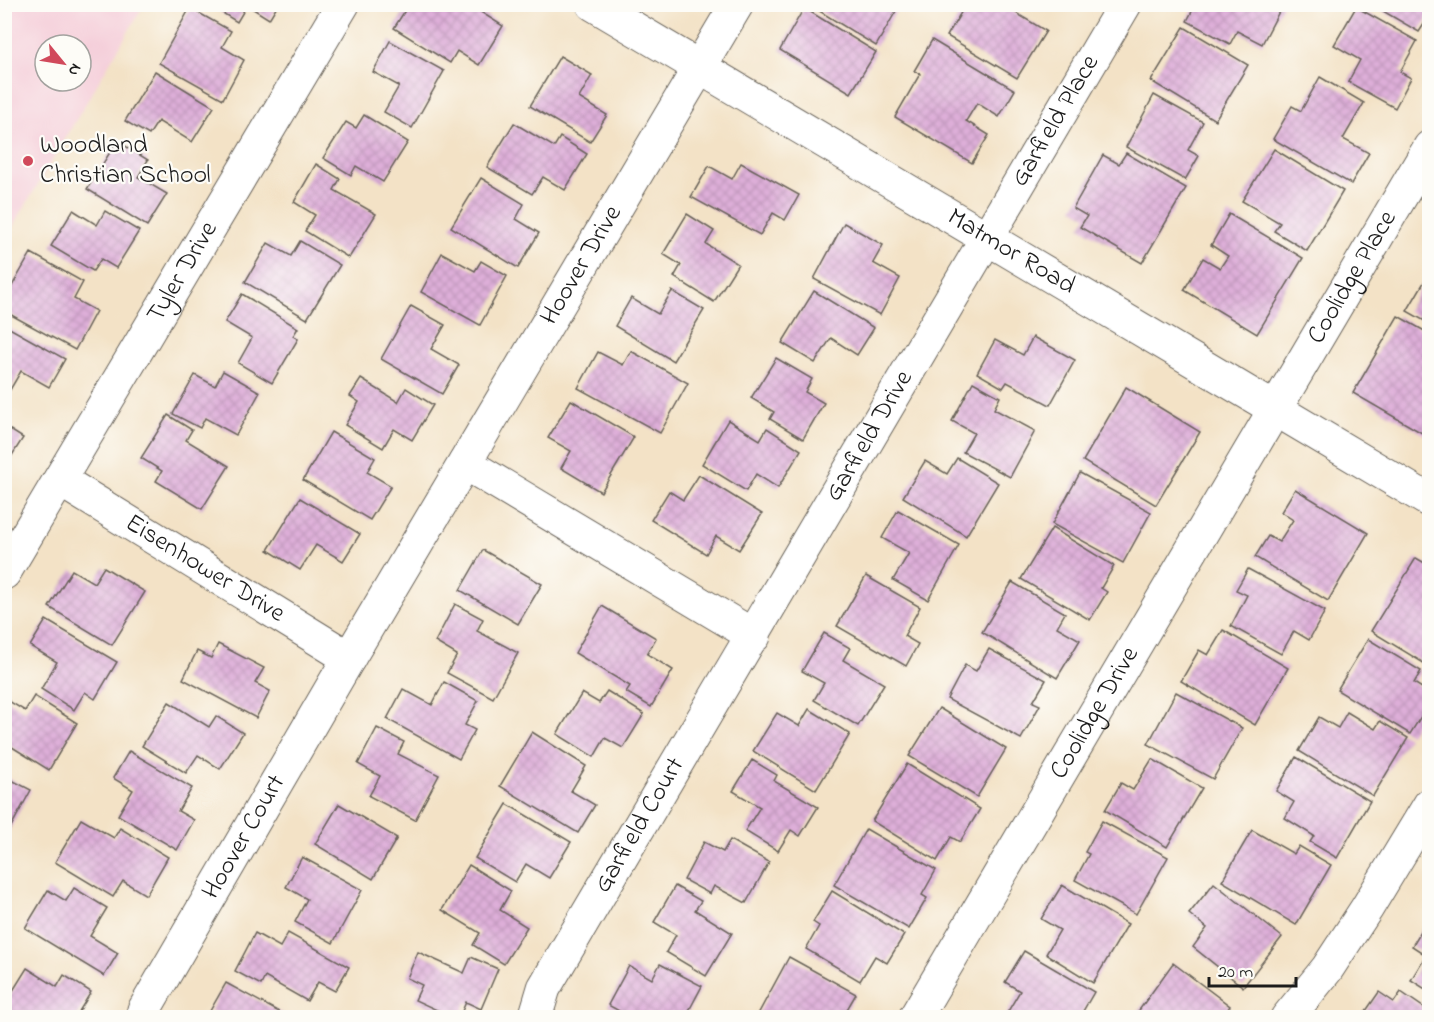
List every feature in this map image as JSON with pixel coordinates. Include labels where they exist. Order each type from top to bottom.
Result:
[{"type":"street","name":"Tyler Drive","points":[[4,573],[343,4]]},
{"type":"street","name":"Matmor Road","points":[[592,4],[1430,501]]},
{"type":"street","name":"Hoover Drive","points":[[349,658],[736,4]]},
{"type":"street","name":"Garfield Place","points":[[989,238],[1125,4]]},
{"type":"street","name":"Coolidge Place","points":[[1275,408],[1430,147]]},
{"type":"street","name":"Garfield Drive","points":[[754,636],[989,238]]},
{"type":"street","name":"Coolidge Drive","points":[[915,1017],[1275,408]]},
{"type":"street","points":[[465,464],[754,636]]},
{"type":"street","name":"Eisenhower Drive","points":[[60,480],[349,658]]},
{"type":"street","name":"Garfield Court","points":[[535,1017],[544,988],[754,636]]},
{"type":"street","name":"Hoover Court","points":[[142,1017],[349,658]]},
{"type":"street","points":[[1287,1017],[1327,969],[1430,804]]},
{"type":"shaded area","name":"Woodland Christian School","points":[[4,5],[144,5],[93,91],[93,33],[33,33],[33,93],[92,93],[5,240]]},
{"type":"building","points":[[208,4],[278,4],[269,19],[247,5],[237,22]]},
{"type":"building","points":[[409,4],[468,4],[503,26],[479,65],[457,51],[450,63],[394,28]]},
{"type":"building","points":[[808,4],[900,4],[876,46]]},
{"type":"building","points":[[966,4],[1001,4],[1046,31],[1017,78],[947,36]]},
{"type":"building","points":[[1196,4],[1283,4],[1262,44],[1237,31],[1230,44],[1187,21]]},
{"type":"building","points":[[1378,4],[1430,4],[1430,15],[1419,32],[1376,7]]},
{"type":"building","points":[[1356,7],[1417,41],[1400,72],[1411,78],[1395,108],[1348,82],[1360,60],[1334,45]]},
{"type":"building","points":[[190,8],[231,31],[222,47],[244,60],[223,99],[159,63]]},
{"type":"building","points":[[804,8],[876,52],[851,93],[780,50]]},
{"type":"building","points":[[1184,27],[1248,65],[1215,120],[1151,81]]},
{"type":"building","points":[[932,40],[1015,90],[999,117],[977,103],[966,121],[989,135],[972,163],[895,117],[920,74],[914,71]]},
{"type":"building","points":[[390,41],[444,71],[412,128],[384,112],[399,86],[373,72]]},
{"type":"building","points":[[560,56],[592,75],[579,98],[607,115],[590,142],[530,106]]},
{"type":"building","points":[[155,71],[214,107],[192,142],[158,121],[149,135],[125,121]]},
{"type":"building","points":[[1320,77],[1364,103],[1343,139],[1369,153],[1351,184],[1273,139],[1292,106],[1301,111]]},
{"type":"building","points":[[1154,95],[1203,122],[1188,150],[1199,156],[1185,180],[1126,147]]},
{"type":"building","points":[[364,115],[408,142],[383,182],[356,166],[351,175],[323,158],[346,122],[356,128]]},
{"type":"building","points":[[514,123],[554,147],[560,137],[587,154],[565,190],[543,177],[532,194],[487,167]]},
{"type":"building","points":[[117,141],[148,160],[138,177],[167,194],[147,226],[87,189]]},
{"type":"building","points":[[1274,149],[1343,191],[1307,251],[1274,231],[1280,223],[1242,201]]},
{"type":"building","points":[[1126,153],[1186,188],[1142,263],[1080,227],[1087,216],[1073,208],[1103,155],[1119,164]]},
{"type":"building","points":[[741,163],[799,195],[785,220],[773,213],[760,235],[691,197],[709,166],[732,179]]},
{"type":"building","points":[[316,164],[340,179],[334,190],[376,214],[349,258],[305,231],[315,215],[294,202]]},
{"type":"building","points":[[481,178],[524,204],[516,219],[539,233],[518,268],[451,227]]},
{"type":"building","points":[[73,210],[97,225],[105,211],[139,231],[116,268],[101,259],[93,271],[51,246]]},
{"type":"building","points":[[687,214],[714,231],[706,244],[738,264],[714,302],[674,277],[681,265],[663,254]]},
{"type":"building","points":[[1229,214],[1303,258],[1257,334],[1184,290],[1203,258],[1220,268],[1228,256],[1211,245]]},
{"type":"building","points":[[844,223],[883,245],[873,263],[900,278],[880,315],[814,279]]},
{"type":"building","points":[[300,241],[340,265],[307,319],[245,282],[268,243],[291,256]]},
{"type":"building","points":[[31,253],[83,282],[74,299],[96,311],[75,350],[4,311],[4,300]]},
{"type":"building","points":[[442,253],[475,271],[481,261],[507,276],[480,325],[421,292]]},
{"type":"building","points":[[1430,272],[1430,324],[1407,311]]},
{"type":"building","points":[[672,291],[704,310],[673,361],[615,326],[631,298],[658,314]]},
{"type":"building","points":[[814,291],[874,328],[857,355],[831,338],[815,363],[782,343]]},
{"type":"building","points":[[242,294],[298,328],[293,336],[298,339],[272,383],[238,363],[252,338],[225,322]]},
{"type":"building","points":[[411,306],[445,325],[431,349],[459,365],[442,394],[381,359]]},
{"type":"building","points":[[1398,316],[1430,334],[1430,432],[1427,436],[1353,393]]},
{"type":"building","points":[[4,325],[65,359],[49,387],[21,371],[7,395],[4,393]]},
{"type":"building","points":[[1033,337],[1075,360],[1050,405],[1007,382],[1003,388],[977,373],[995,340],[1023,355]]},
{"type":"building","points":[[631,351],[688,383],[660,433],[578,388],[598,352],[623,365]]},
{"type":"building","points":[[776,358],[812,379],[805,392],[824,403],[803,439],[770,419],[774,412],[751,398]]},
{"type":"building","points":[[223,371],[260,392],[236,435],[205,418],[200,428],[173,414],[195,375],[215,386]]},
{"type":"building","points":[[361,379],[398,402],[406,388],[433,405],[412,440],[394,429],[383,448],[345,425],[359,402],[350,396]]},
{"type":"building","points":[[973,382],[1000,397],[994,409],[1035,431],[1010,477],[963,452],[974,433],[952,421]]},
{"type":"building","points":[[1126,387],[1200,432],[1156,505],[1083,461]]},
{"type":"building","points":[[571,400],[634,437],[601,492],[561,468],[571,451],[548,438]]},
{"type":"building","points":[[168,415],[192,430],[186,440],[229,466],[202,509],[156,481],[162,471],[141,458]]},
{"type":"building","points":[[728,420],[760,440],[767,428],[801,450],[778,488],[756,474],[746,491],[702,464]]},
{"type":"building","points":[[4,426],[23,438],[4,468]]},
{"type":"building","points":[[331,432],[375,458],[367,472],[391,486],[370,520],[303,480]]},
{"type":"building","points":[[957,458],[998,483],[966,536],[903,497],[925,461],[947,474]]},
{"type":"building","points":[[1080,473],[1151,512],[1123,563],[1052,524]]},
{"type":"building","points":[[699,475],[762,514],[739,550],[716,536],[706,554],[651,520],[669,491],[683,500]]},
{"type":"building","points":[[1295,489],[1368,533],[1328,601],[1255,557],[1268,536],[1279,542],[1293,520],[1281,512]]},
{"type":"building","points":[[300,498],[360,534],[343,561],[316,545],[300,570],[268,550]]},
{"type":"building","points":[[898,510],[959,545],[928,600],[893,580],[909,553],[882,538]]},
{"type":"building","points":[[1052,528],[1114,566],[1101,588],[1107,592],[1090,620],[1021,579]]},
{"type":"building","points":[[483,550],[542,584],[518,624],[460,590]]},
{"type":"building","points":[[1416,558],[1430,566],[1430,667],[1371,631]]},
{"type":"building","points":[[104,567],[145,592],[112,645],[49,607],[72,570],[94,583]]},
{"type":"building","points":[[1248,569],[1325,611],[1309,640],[1294,631],[1281,654],[1231,626],[1247,595],[1236,590]]},
{"type":"building","points":[[866,576],[920,607],[904,636],[918,644],[906,666],[837,626]]},
{"type":"building","points":[[1012,582],[1065,613],[1057,627],[1080,640],[1057,678],[982,632]]},
{"type":"building","points":[[455,604],[483,619],[477,631],[518,653],[493,698],[447,673],[457,655],[435,642]]},
{"type":"building","points":[[602,606],[656,638],[647,654],[673,670],[651,707],[626,692],[630,686],[575,653]]},
{"type":"building","points":[[46,620],[117,662],[95,699],[85,692],[74,710],[41,689],[57,662],[30,646]]},
{"type":"building","points":[[1223,630],[1288,668],[1255,725],[1181,681],[1199,650],[1208,655]]},
{"type":"building","points":[[824,633],[850,648],[843,660],[884,684],[858,726],[814,700],[824,683],[802,671]]},
{"type":"building","points":[[1368,639],[1421,671],[1414,683],[1430,693],[1430,702],[1410,734],[1337,690]]},
{"type":"building","points":[[218,644],[264,668],[255,683],[270,691],[256,718],[183,679],[197,651],[211,658]]},
{"type":"building","points":[[989,649],[1046,680],[1033,702],[1040,705],[1021,739],[947,699],[965,665],[976,671]]},
{"type":"building","points":[[444,682],[478,701],[465,725],[475,730],[459,759],[387,719],[403,689],[432,705]]},
{"type":"building","points":[[607,691],[644,714],[623,748],[605,738],[594,757],[557,734],[582,693],[599,703]]},
{"type":"building","points":[[1176,692],[1242,728],[1213,779],[1148,744]]},
{"type":"building","points":[[34,696],[77,723],[49,770],[4,742],[4,698],[25,711]]},
{"type":"building","points":[[169,702],[209,727],[216,716],[243,733],[220,769],[198,755],[186,773],[142,746]]},
{"type":"building","points":[[939,708],[1006,749],[977,797],[909,756]]},
{"type":"building","points":[[809,709],[850,734],[816,790],[753,751],[777,713],[799,726]]},
{"type":"building","points":[[1347,712],[1375,729],[1380,721],[1408,738],[1373,796],[1299,751],[1319,717],[1338,728]]},
{"type":"building","points":[[377,728],[404,742],[398,754],[439,775],[415,820],[369,796],[380,776],[358,764]]},
{"type":"building","points":[[532,732],[586,766],[571,791],[595,805],[578,833],[500,786]]},
{"type":"building","points":[[129,751],[192,788],[178,811],[194,820],[177,850],[118,815],[133,790],[113,778]]},
{"type":"building","points":[[1296,757],[1370,801],[1337,858],[1310,842],[1314,836],[1285,818],[1294,802],[1276,791]]},
{"type":"building","points":[[1152,759],[1202,788],[1167,847],[1105,810],[1121,783],[1133,790]]},
{"type":"building","points":[[752,760],[777,775],[774,781],[818,807],[800,836],[791,830],[778,851],[745,831],[760,807],[733,791]]},
{"type":"building","points":[[907,764],[980,809],[960,842],[951,837],[937,861],[872,821]]},
{"type":"building","points":[[4,776],[31,790],[7,834],[4,833]]},
{"type":"building","points":[[339,804],[397,838],[373,879],[315,844]]},
{"type":"building","points":[[507,804],[571,842],[549,878],[526,864],[515,882],[475,858]]},
{"type":"building","points":[[81,819],[114,838],[120,828],[168,857],[146,895],[123,881],[113,897],[55,862]]},
{"type":"building","points":[[1102,821],[1168,857],[1136,914],[1075,880],[1089,854],[1085,852]]},
{"type":"building","points":[[866,829],[936,870],[922,895],[927,898],[909,929],[834,885]]},
{"type":"building","points":[[1252,830],[1294,854],[1299,846],[1331,865],[1296,925],[1222,881]]},
{"type":"building","points":[[730,840],[769,862],[746,903],[714,886],[710,894],[684,880],[704,842],[723,852]]},
{"type":"building","points":[[302,857],[362,890],[333,943],[295,922],[307,899],[286,887]]},
{"type":"building","points":[[469,865],[511,891],[500,910],[527,927],[504,964],[473,945],[480,933],[442,910]]},
{"type":"building","points":[[1214,883],[1282,937],[1243,987],[1193,947],[1207,928],[1189,914]]},
{"type":"building","points":[[1062,885],[1128,924],[1093,983],[1046,954],[1060,930],[1041,919]]},
{"type":"building","points":[[675,886],[701,901],[695,910],[732,933],[706,976],[666,952],[676,935],[654,922]]},
{"type":"building","points":[[74,888],[107,908],[90,936],[118,953],[104,976],[25,928],[48,890],[66,901]]},
{"type":"building","points":[[832,891],[904,935],[887,963],[875,956],[860,981],[806,949],[819,926],[813,922]]},
{"type":"building","points":[[1430,916],[1430,992],[1411,980],[1426,955],[1412,946]]},
{"type":"building","points":[[255,933],[280,947],[288,933],[349,967],[335,991],[318,982],[307,1001],[265,977],[261,985],[235,971]]},
{"type":"building","points":[[1024,951],[1094,992],[1079,1018],[1004,1018],[1020,991],[1005,982]]},
{"type":"building","points":[[418,952],[464,973],[471,957],[498,969],[481,1009],[466,1002],[459,1018],[454,1018],[415,1000],[422,985],[407,978]]},
{"type":"building","points":[[789,957],[856,994],[842,1018],[756,1018]]},
{"type":"building","points":[[1173,963],[1230,1006],[1222,1018],[1144,1018],[1137,1013]]},
{"type":"building","points":[[660,964],[702,986],[685,1018],[632,1018],[608,1005],[629,966],[652,979]]},
{"type":"building","points":[[27,968],[57,987],[64,975],[91,992],[75,1018],[9,1018],[4,1015],[4,1005]]},
{"type":"building","points":[[226,983],[290,1018],[221,1018],[210,1011]]},
{"type":"building","points":[[1379,992],[1394,1002],[1401,992],[1430,1012],[1430,1018],[1361,1018]]},
{"type":"place","name":"Woodland Christian School","points":[[28,161]]}]
